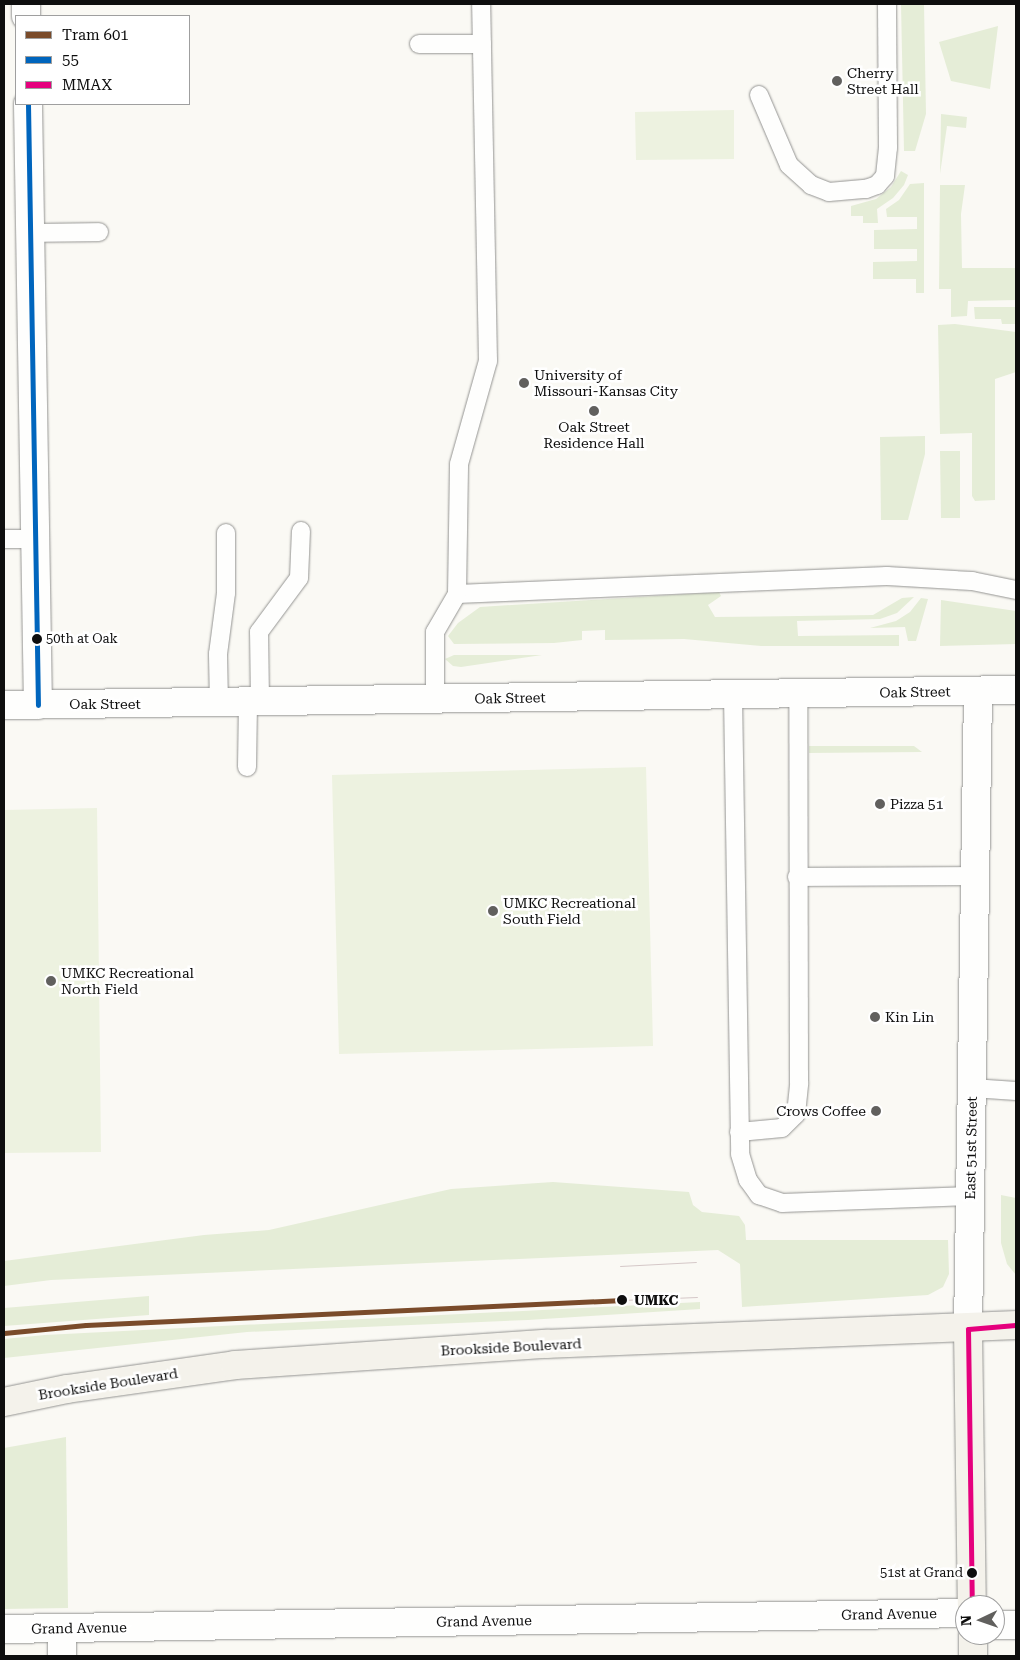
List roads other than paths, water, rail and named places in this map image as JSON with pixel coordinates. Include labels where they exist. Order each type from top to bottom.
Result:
[{"type":"main road","name":"Brookside Boulevard","points":[[5,1401],[139,1378],[254,1364],[546,1344],[1016,1326]]},
{"type":"main road","name":"East 51st Street","points":[[968,1328],[972,1595]]},
{"type":"street","points":[[28,105],[38,705]]},
{"type":"street","name":"Oak Street","points":[[4,705],[1016,690]]},
{"type":"street","name":"East 51st Street","points":[[968,1328],[978,691]]},
{"type":"street","name":"Grand Avenue","points":[[4,1629],[955,1613]]},
{"type":"street","points":[[62,1628],[62,1656]]},
{"type":"lane","points":[[435,699],[435,632],[456,594],[460,464],[488,362],[481,4]]},
{"type":"lane","points":[[759,95],[789,165],[806,181],[829,192],[866,189],[877,185],[885,176],[888,148],[887,4]]},
{"type":"lane","points":[[419,44],[482,44]]},
{"type":"lane","points":[[30,233],[99,232]]},
{"type":"lane","points":[[248,767],[259,632],[299,578],[301,531]]},
{"type":"lane","points":[[219,703],[218,654],[226,593],[226,532]]},
{"type":"lane","points":[[4,539],[35,539]]},
{"type":"lane","points":[[456,594],[887,576],[972,581],[1016,590]]},
{"type":"lane","points":[[739,1132],[782,1128],[796,1114],[800,1083],[797,877],[798,694]]},
{"type":"lane","points":[[734,695],[739,1132],[740,1154],[748,1180],[759,1195],[782,1203],[970,1196]]},
{"type":"lane","points":[[797,877],[975,876]]},
{"type":"lane","points":[[972,1088],[1016,1090]]},
{"type":"tram line","points":[[620,1266],[696,1262]]},
{"type":"tram line","points":[[622,1300],[697,1297]]},
{"type":"tram line","name":"601","points":[[4,1333],[86,1325],[622,1300]]},
{"type":"place","name":"Cherry Street Hall","points":[[837,81]]},
{"type":"place","name":"University of Missouri-Kansas City","points":[[524,383]]},
{"type":"place","name":"Oak Street Residence Hall","points":[[594,411]]},
{"type":"place","name":"50th at Oak","points":[[37,639]]},
{"type":"place","name":"Pizza 51","points":[[880,804]]},
{"type":"place","name":"UMKC Recreational South Field","points":[[493,911]]},
{"type":"place","name":"UMKC Recreational North Field","points":[[51,981]]},
{"type":"place","name":"Kin Lin","points":[[875,1017]]},
{"type":"place","name":"Crows Coffee","points":[[876,1111]]},
{"type":"place","name":"UMKC","points":[[622,1300]]},
{"type":"place","name":"51st at Grand","points":[[972,1573]]}]
